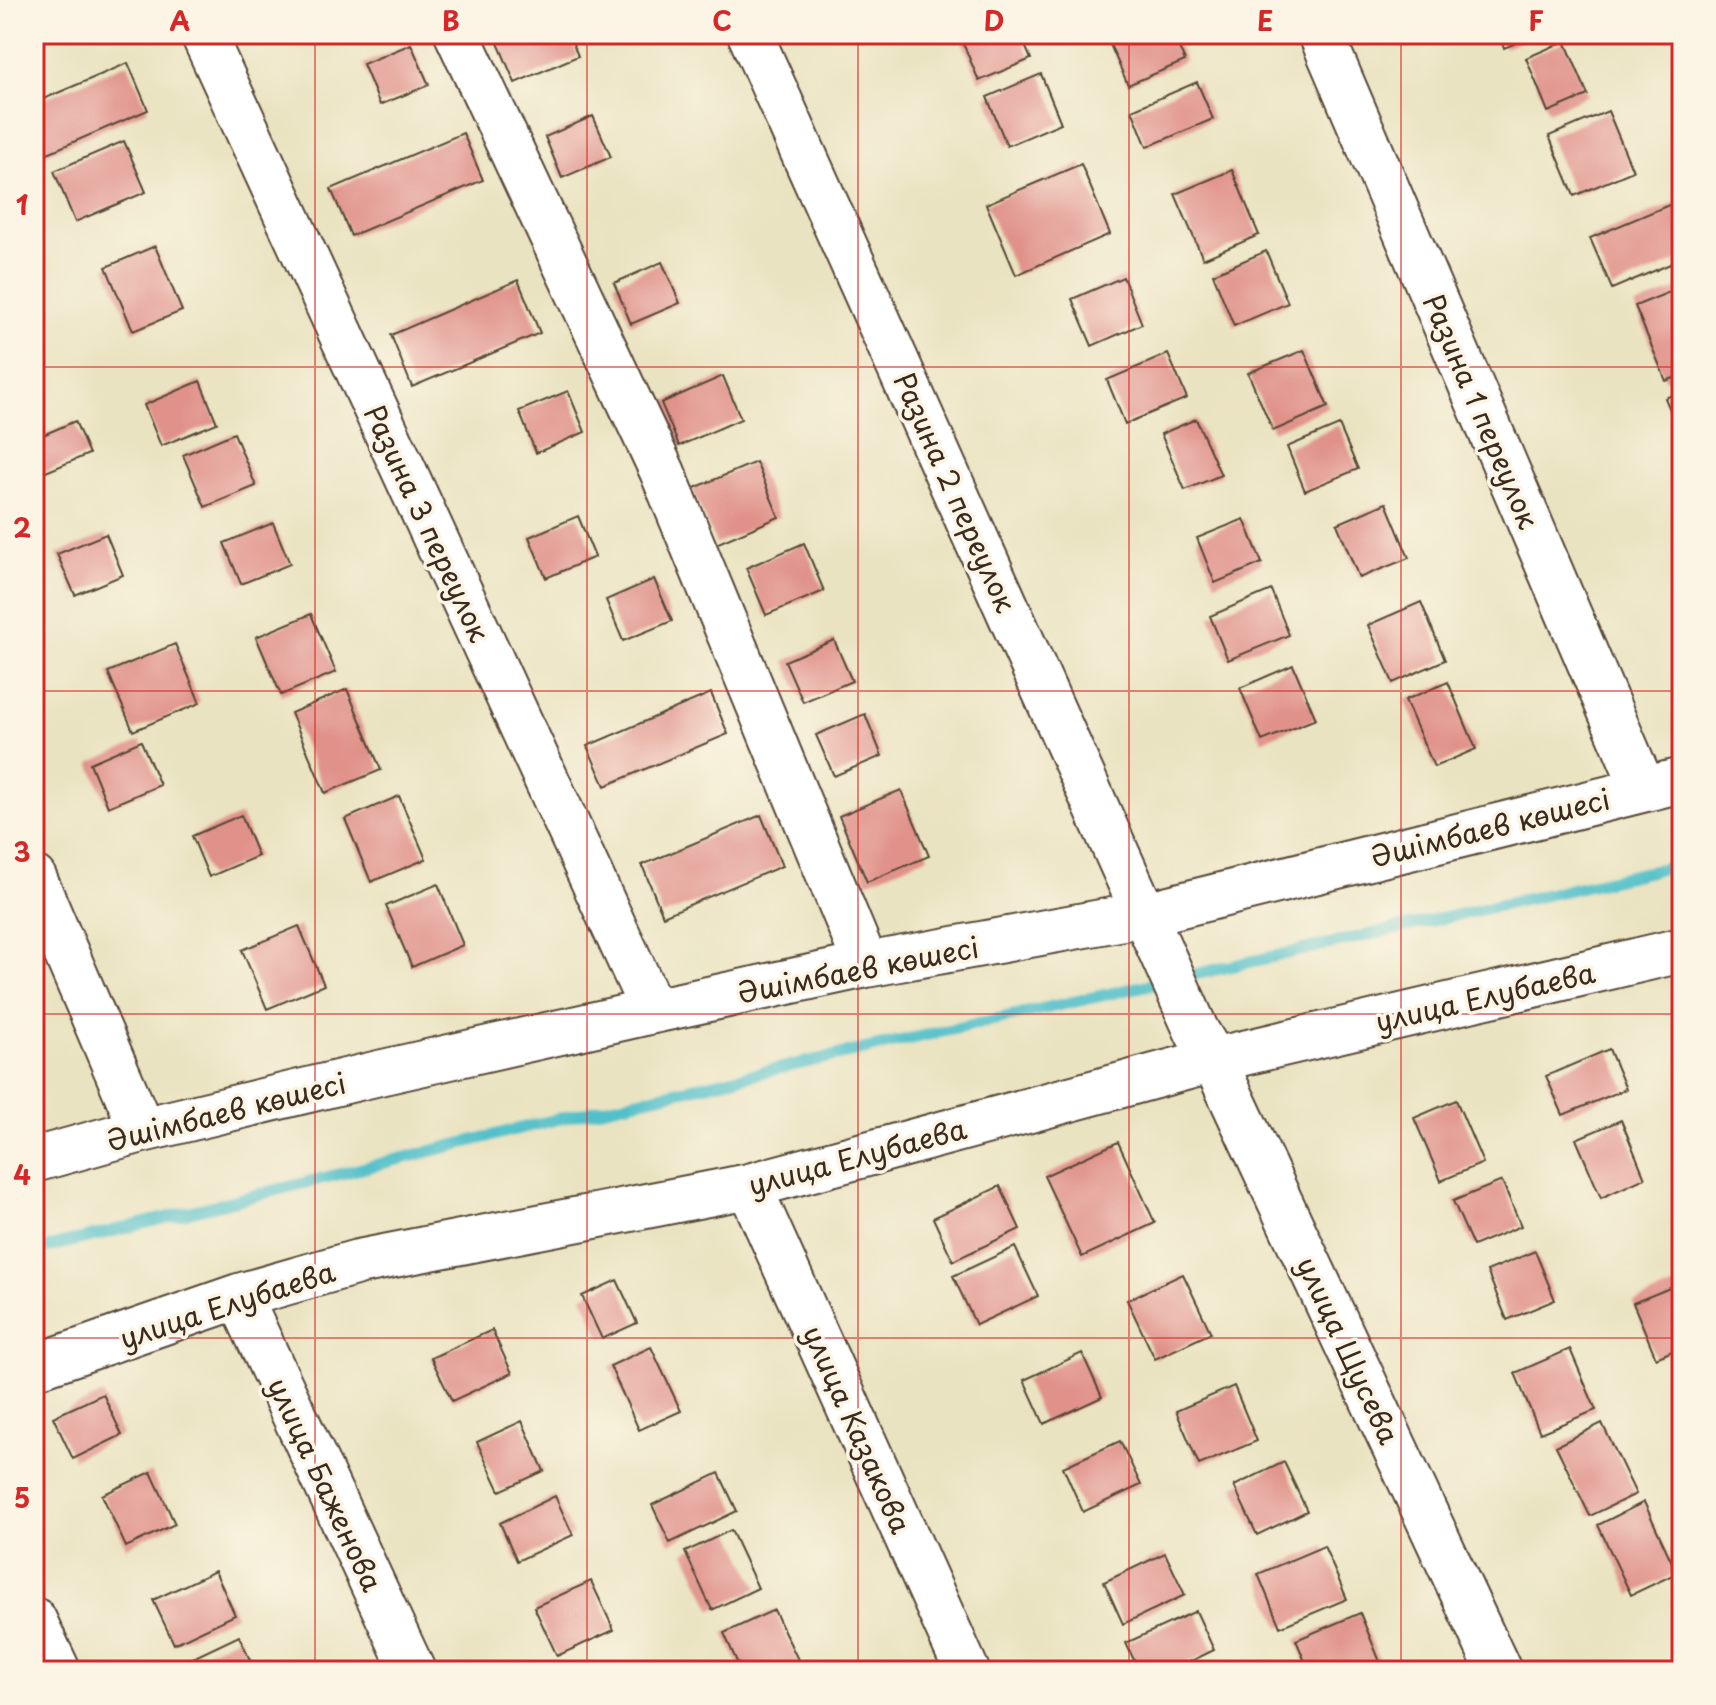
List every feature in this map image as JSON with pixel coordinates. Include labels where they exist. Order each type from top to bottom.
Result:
[{"type":"street","name":"Разина 3 переулок","points":[[203,34],[653,1011]]},
{"type":"street","points":[[457,34],[662,471],[866,965]]},
{"type":"street","name":"Разина 2 переулок","points":[[750,34],[1206,1046]]},
{"type":"street","name":"Разина 1 переулок","points":[[1321,34],[1662,784]]},
{"type":"street","name":"Әшімбаев көшесі","points":[[34,1160],[142,1130],[379,1073],[866,965],[1153,932],[1662,784]]},
{"type":"street","points":[[34,878],[142,1130]]},
{"type":"street","name":"улица Елубаева","points":[[34,1367],[239,1296],[358,1262],[749,1186],[1206,1046],[1682,950]]},
{"type":"street","name":"улица Щусева","points":[[1206,1046],[1499,1671]]},
{"type":"street","name":"улица Казакова","points":[[749,1186],[967,1671]]},
{"type":"street","name":"улица Баженова","points":[[239,1296],[413,1671]]},
{"type":"street","points":[[34,1620],[58,1671]]},
{"type":"building","points":[[519,34],[569,34],[578,56],[515,83],[498,43]]},
{"type":"building","points":[[959,34],[1020,34],[1031,59],[979,81]]},
{"type":"building","points":[[1122,34],[1173,34],[1185,61],[1128,85],[1108,40]]},
{"type":"building","points":[[1498,34],[1538,34],[1504,48]]},
{"type":"building","points":[[1565,41],[1588,95],[1548,112],[1526,58]]},
{"type":"building","points":[[411,44],[429,85],[380,105],[363,64]]},
{"type":"building","points":[[128,63],[148,110],[41,156],[34,140],[34,103]]},
{"type":"building","points":[[1041,74],[1061,123],[1007,146],[987,97]]},
{"type":"building","points":[[1197,82],[1213,119],[1147,147],[1132,110]]},
{"type":"building","points":[[1608,111],[1633,171],[1574,196],[1549,136]]},
{"type":"building","points":[[593,116],[611,157],[562,178],[545,137]]},
{"type":"building","points":[[463,133],[483,180],[351,236],[331,189]]},
{"type":"building","points":[[124,141],[146,192],[75,222],[54,171]]},
{"type":"building","points":[[1081,164],[1110,234],[1016,275],[986,204]]},
{"type":"building","points":[[1232,170],[1259,235],[1203,259],[1175,194]]},
{"type":"building","points":[[1676,202],[1682,217],[1682,259],[1612,289],[1590,238]]},
{"type":"building","points":[[155,246],[182,311],[133,331],[106,267]]},
{"type":"building","points":[[1266,251],[1288,303],[1234,326],[1213,274]]},
{"type":"building","points":[[662,262],[680,303],[631,324],[614,283]]},
{"type":"building","points":[[1123,277],[1142,324],[1092,346],[1072,299]]},
{"type":"building","points":[[518,280],[540,333],[412,387],[391,335]]},
{"type":"building","points":[[1682,287],[1682,375],[1666,381],[1635,306]]},
{"type":"building","points":[[1304,350],[1328,407],[1273,431],[1248,373]]},
{"type":"building","points":[[1168,354],[1187,398],[1125,424],[1107,380]]},
{"type":"building","points":[[723,376],[741,419],[679,446],[661,403]]},
{"type":"building","points":[[200,381],[217,423],[161,446],[144,405]]},
{"type":"building","points":[[568,391],[585,432],[536,453],[519,411]]},
{"type":"building","points":[[1682,391],[1682,438],[1665,398]]},
{"type":"building","points":[[1196,419],[1221,475],[1185,490],[1161,434]]},
{"type":"building","points":[[75,421],[89,454],[34,477],[34,439]]},
{"type":"building","points":[[1339,425],[1358,469],[1305,491],[1287,447]]},
{"type":"building","points":[[234,433],[256,486],[205,507],[183,455]]},
{"type":"building","points":[[756,462],[779,517],[716,544],[692,489]]},
{"type":"building","points":[[1386,503],[1409,558],[1359,578],[1337,524]]},
{"type":"building","points":[[578,516],[595,557],[546,578],[529,537]]},
{"type":"building","points":[[1244,519],[1262,563],[1215,583],[1197,538]]},
{"type":"building","points":[[273,523],[290,564],[241,584],[224,543]]},
{"type":"building","points":[[106,534],[123,575],[75,595],[57,554]]},
{"type":"building","points":[[804,543],[824,591],[766,615],[746,568]]},
{"type":"building","points":[[654,579],[672,621],[623,641],[606,600]]},
{"type":"building","points":[[1271,590],[1289,635],[1228,660],[1210,616]]},
{"type":"building","points":[[1421,602],[1445,660],[1393,683],[1368,625]]},
{"type":"building","points":[[311,614],[336,672],[281,695],[256,637]]},
{"type":"building","points":[[834,640],[852,681],[803,702],[785,661]]},
{"type":"building","points":[[175,644],[200,703],[133,731],[108,672]]},
{"type":"building","points":[[1293,665],[1316,719],[1262,741],[1240,688]]},
{"type":"building","points":[[1448,682],[1476,749],[1434,767],[1405,700]]},
{"type":"building","points":[[347,689],[381,770],[325,793],[291,713]]},
{"type":"building","points":[[711,693],[728,734],[605,786],[587,746]]},
{"type":"building","points":[[865,714],[882,756],[834,776],[816,735]]},
{"type":"building","points":[[141,741],[160,785],[108,807],[90,763]]},
{"type":"building","points":[[901,790],[929,856],[867,882],[839,816]]},
{"type":"building","points":[[399,796],[426,859],[371,882],[345,819]]},
{"type":"building","points":[[241,815],[258,856],[209,877],[192,836]]},
{"type":"building","points":[[761,815],[782,866],[663,916],[642,865]]},
{"type":"building","points":[[438,884],[463,945],[412,967],[386,906]]},
{"type":"building","points":[[299,926],[324,985],[267,1009],[242,950]]},
{"type":"building","points":[[1609,1049],[1626,1089],[1563,1115],[1546,1076]]},
{"type":"building","points":[[1456,1100],[1483,1163],[1441,1181],[1414,1118]]},
{"type":"building","points":[[1621,1120],[1645,1178],[1601,1198],[1576,1139]]},
{"type":"building","points":[[1118,1142],[1155,1223],[1082,1257],[1044,1176]]},
{"type":"building","points":[[1502,1181],[1521,1226],[1473,1246],[1453,1201]]},
{"type":"building","points":[[1000,1186],[1020,1229],[953,1261],[933,1218]]},
{"type":"building","points":[[1015,1247],[1038,1296],[976,1325],[953,1276]]},
{"type":"building","points":[[1535,1251],[1555,1300],[1507,1320],[1487,1271]]},
{"type":"building","points":[[1183,1274],[1211,1333],[1155,1359],[1127,1300]]},
{"type":"building","points":[[617,1280],[637,1323],[602,1339],[582,1296]]},
{"type":"building","points":[[1682,1283],[1682,1347],[1656,1358],[1633,1303]]},
{"type":"building","points":[[492,1330],[512,1373],[452,1401],[431,1358]]},
{"type":"building","points":[[651,1347],[681,1411],[639,1430],[610,1366]]},
{"type":"building","points":[[1570,1349],[1596,1410],[1540,1433],[1515,1373]]},
{"type":"building","points":[[1082,1353],[1102,1397],[1044,1424],[1024,1380]]},
{"type":"building","points":[[1234,1386],[1257,1441],[1199,1465],[1176,1411]]},
{"type":"building","points":[[103,1394],[122,1435],[73,1459],[53,1417]]},
{"type":"building","points":[[522,1421],[544,1471],[500,1491],[477,1442]]},
{"type":"building","points":[[1602,1423],[1636,1494],[1590,1516],[1556,1446]]},
{"type":"building","points":[[1120,1441],[1141,1485],[1083,1512],[1063,1467]]},
{"type":"building","points":[[1284,1462],[1307,1511],[1257,1535],[1234,1486]]},
{"type":"building","points":[[151,1472],[175,1524],[126,1547],[102,1495]]},
{"type":"building","points":[[719,1473],[737,1511],[670,1543],[652,1505]]},
{"type":"building","points":[[555,1496],[573,1535],[517,1561],[500,1523]]},
{"type":"building","points":[[1644,1502],[1677,1573],[1631,1595],[1598,1525]]},
{"type":"building","points":[[731,1530],[758,1588],[712,1610],[685,1552]]},
{"type":"building","points":[[1324,1546],[1347,1599],[1280,1627],[1258,1574]]},
{"type":"building","points":[[1165,1553],[1185,1595],[1123,1624],[1104,1582]]},
{"type":"building","points":[[215,1571],[235,1615],[174,1644],[153,1600]]},
{"type":"building","points":[[591,1581],[614,1630],[557,1656],[534,1607]]},
{"type":"building","points":[[774,1610],[802,1668],[795,1671],[741,1671],[724,1633]]},
{"type":"building","points":[[1196,1611],[1214,1650],[1171,1671],[1139,1671],[1126,1643]]},
{"type":"building","points":[[1360,1613],[1383,1669],[1309,1671],[1296,1640]]},
{"type":"building","points":[[239,1636],[255,1671],[178,1671],[176,1666]]},
{"type":"waterway","points":[[34,1251],[578,1114],[1682,864]]}]
